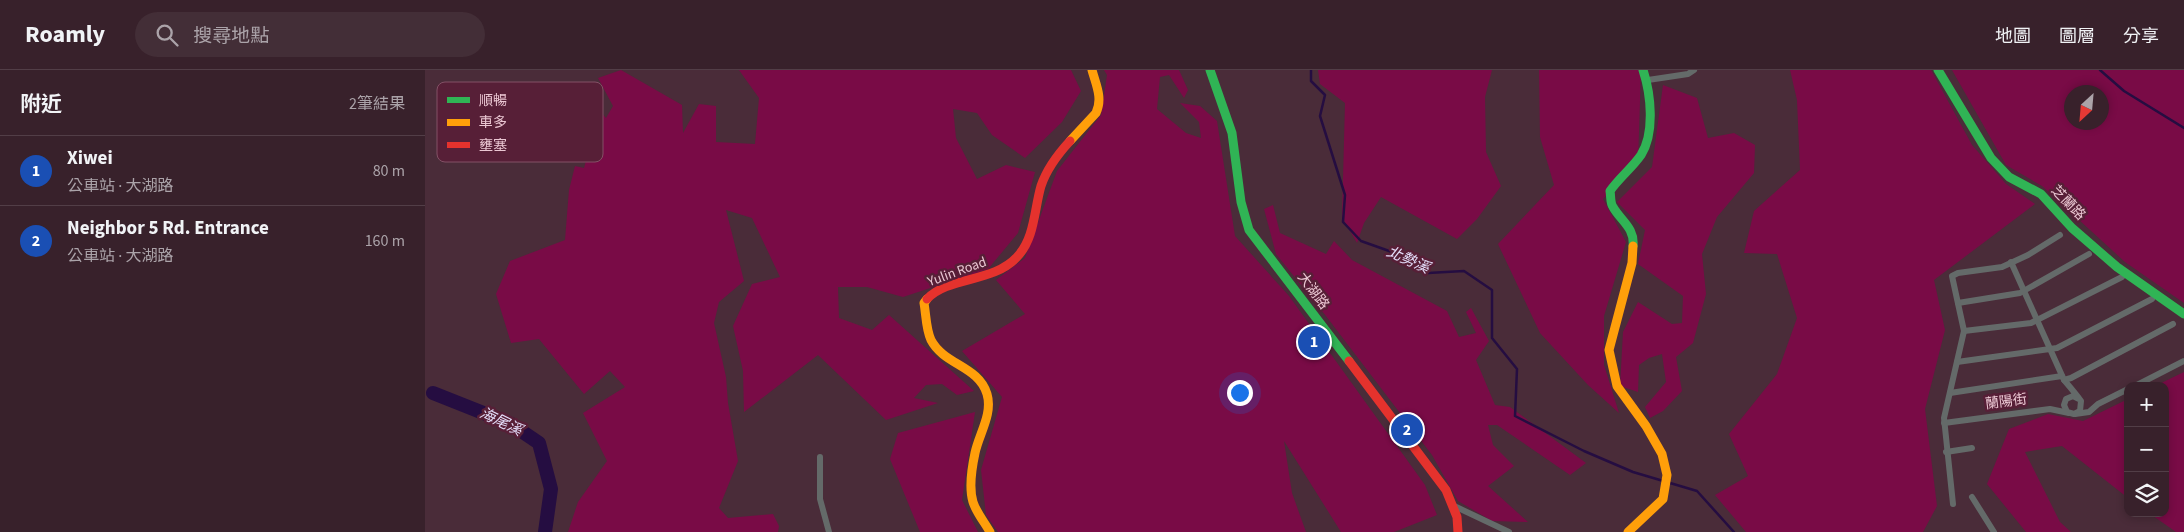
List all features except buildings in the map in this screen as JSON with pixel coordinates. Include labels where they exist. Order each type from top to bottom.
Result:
[{"type":"street","name":"Yulin Road","points":[[990,532],[973,502],[972,485],[975,453],[989,408],[984,385],[977,376],[943,354],[931,340],[924,302],[928,296],[945,288],[981,278],[1000,270],[1018,256],[1035,224],[1044,180],[1050,168],[1060,151],[1100,107],[1101,100],[1092,70]]},
{"type":"street","name":"大湖路","points":[[1210,70],[1232,132],[1241,202],[1249,230],[1446,490],[1457,517],[1458,532]]},
{"type":"street","points":[[1628,532],[1663,499],[1666,482],[1662,454],[1646,426],[1617,386],[1609,350],[1631,264],[1634,239],[1628,224],[1612,206],[1610,191],[1618,178],[1635,164],[1645,149],[1648,137],[1648,80],[1643,70]]},
{"type":"street","points":[[1648,80],[1688,74],[1694,70]]},
{"type":"street","name":"芝蘭路","points":[[1938,70],[1991,158],[2000,169],[2009,177],[2041,194],[2072,228],[2117,267],[2184,314]]},
{"type":"street","points":[[1953,504],[1943,418],[1964,330],[1952,276],[1958,273],[2002,267],[2060,235]]},
{"type":"street","points":[[1958,304],[2024,291],[2089,254]]},
{"type":"street","points":[[2011,262],[2063,378],[2080,400],[2080,411],[2072,414],[2065,409],[2063,378]]},
{"type":"street","points":[[1964,330],[2038,320],[2121,276]]},
{"type":"street","points":[[1957,362],[2050,350],[2152,298]]},
{"type":"street","name":"蘭陽街","points":[[1950,393],[2071,378],[2173,324]]},
{"type":"street","points":[[2143,382],[2184,361]]},
{"type":"street","name":"蘭陽街","points":[[1944,423],[2050,409],[2072,414],[2089,412],[2098,404],[2124,391]]},
{"type":"street","points":[[2065,402],[2069,397],[2098,404]]},
{"type":"street","points":[[1946,452],[1972,448]]},
{"type":"street","points":[[820,457],[820,499],[829,532]]},
{"type":"street","points":[[1972,497],[1995,532]]},
{"type":"street","points":[[1452,505],[1509,532]]},
{"type":"shaded area","points":[[621,70],[682,105],[683,133],[699,104],[716,106],[716,142],[755,144],[759,98],[739,70],[1071,70],[1081,91],[1062,122],[1025,158],[992,135],[977,113],[953,109],[956,138],[977,179],[1006,165],[1035,172],[1018,233],[988,269],[903,297],[867,287],[838,287],[839,318],[872,330],[889,315],[974,391],[957,395],[942,384],[926,385],[914,398],[938,403],[886,420],[818,355],[744,412],[743,371],[733,326],[752,284],[780,277],[752,218],[726,210],[744,281],[719,302],[714,323],[726,377],[728,403],[738,461],[719,508],[728,518],[773,514],[779,526],[778,532],[568,532],[578,502],[607,461],[583,413],[625,387],[610,371],[584,394],[539,339],[511,343],[496,294],[510,261],[565,240],[569,190],[575,166],[584,168],[586,162],[603,162],[603,115],[606,118],[613,106],[603,87],[603,82],[600,82],[598,78]]},
{"type":"shaded area","points":[[1104,70],[1179,70],[1188,90],[1184,98],[1169,75],[1160,77],[1157,109],[1186,133],[1201,138],[1199,122],[1180,103],[1200,106],[1217,121],[1235,236],[1289,296],[1425,485],[1437,515],[1394,532],[1341,532],[1284,441],[1292,493],[1306,532],[998,532],[986,515],[981,470],[1002,397],[962,351],[1025,314],[996,280],[1025,258],[1057,171],[1101,115],[1107,75]]},
{"type":"shaded area","points":[[1318,70],[1492,70],[1485,97],[1486,152],[1501,186],[1477,219],[1457,239],[1381,197],[1364,223],[1357,243],[1342,217],[1345,103],[1320,84]]},
{"type":"shaded area","points":[[1539,70],[1641,70],[1638,163],[1603,199],[1626,242],[1604,316],[1604,365],[1619,413],[1588,385],[1540,333],[1498,244],[1554,185],[1540,137]]},
{"type":"shaded area","points":[[1790,70],[1931,70],[1972,145],[2006,184],[2035,204],[1934,280],[1945,330],[1925,409],[1937,506],[1923,532],[1746,532],[1715,495],[1748,476],[1729,434],[1777,374],[1797,318],[1777,254],[1744,253],[1754,211],[1800,170],[1797,100]]},
{"type":"shaded area","points":[[1952,70],[2184,70],[2184,303],[2125,262],[2042,186],[2006,165]]},
{"type":"shaded area","points":[[1663,85],[1697,98],[1708,138],[1734,133],[1755,145],[1754,173],[1717,217],[1702,254],[1706,294],[1693,343],[1676,357],[1682,391],[1663,411],[1650,418],[1645,407],[1666,382],[1662,354],[1649,358],[1639,365],[1638,392],[1620,386],[1623,332],[1638,302],[1672,324],[1682,323],[1683,296],[1638,264],[1645,230],[1617,202],[1652,167]]},
{"type":"shaded area","points":[[1273,205],[1280,233],[1326,254],[1334,241],[1352,260],[1447,311],[1459,337],[1476,333],[1466,312],[1471,308],[1489,341],[1476,360],[1495,405],[1510,407],[1586,463],[1570,475],[1497,425],[1488,425],[1493,445],[1514,466],[1488,486],[1528,522],[1492,521],[1458,501],[1432,455],[1276,254],[1264,209]]},
{"type":"shaded area","points":[[2184,372],[2184,532],[2176,532],[2155,517],[2169,517],[2169,382],[2163,382]]},
{"type":"shaded area","points":[[2124,401],[2124,495],[2062,446],[2025,452],[2060,522],[2071,532],[2026,532],[1987,484],[2009,429],[2048,414],[2083,421]]},
{"type":"shaded area","points":[[975,412],[962,500],[978,532],[920,532],[890,459],[898,433]]},
{"type":"waterway","name":"北勢溪","points":[[1311,70],[1311,81],[1325,95],[1320,116],[1345,195],[1343,222],[1361,241],[1392,252],[1428,273],[1464,271],[1492,290],[1492,338],[1517,369],[1515,416],[1584,451],[1633,472],[1697,491],[1734,532]]},
{"type":"waterway","points":[[2100,70],[2124,91],[2184,128]]},
{"type":"waterway","name":"海尾溪","points":[[433,393],[511,424],[539,443],[551,489],[545,532]]},
{"type":"traffic: fast","points":[[1210,70],[1232,133],[1241,202],[1249,230],[1349,361]]},
{"type":"traffic: fast","points":[[1633,246],[1630,229],[1612,205],[1610,191],[1641,155],[1648,136],[1650,102],[1643,70]]},
{"type":"traffic: fast","points":[[1938,70],[1991,158],[2009,177],[2041,194],[2072,228],[2117,267],[2184,314]]},
{"type":"traffic: slow","points":[[1070,141],[1096,113],[1098,107],[1098,92],[1092,70]]},
{"type":"traffic: slow","points":[[1628,532],[1663,499],[1667,475],[1662,454],[1646,426],[1617,386],[1609,350],[1632,263],[1633,246]]},
{"type":"traffic: slow","points":[[927,299],[924,303],[927,327],[931,340],[944,355],[977,377],[987,394],[987,416],[975,453],[971,491],[974,506],[990,532]]},
{"type":"traffic: jam","points":[[927,299],[947,286],[996,271],[1017,257],[1031,233],[1043,179],[1053,162],[1070,141]]},
{"type":"traffic: jam","points":[[1349,361],[1446,490],[1457,517],[1458,532]]},
{"type":"place","name":"Xiwei","points":[[1314,342]]},
{"type":"place","name":"Neighbor 5 Rd. Entrance","points":[[1407,430]]}]
